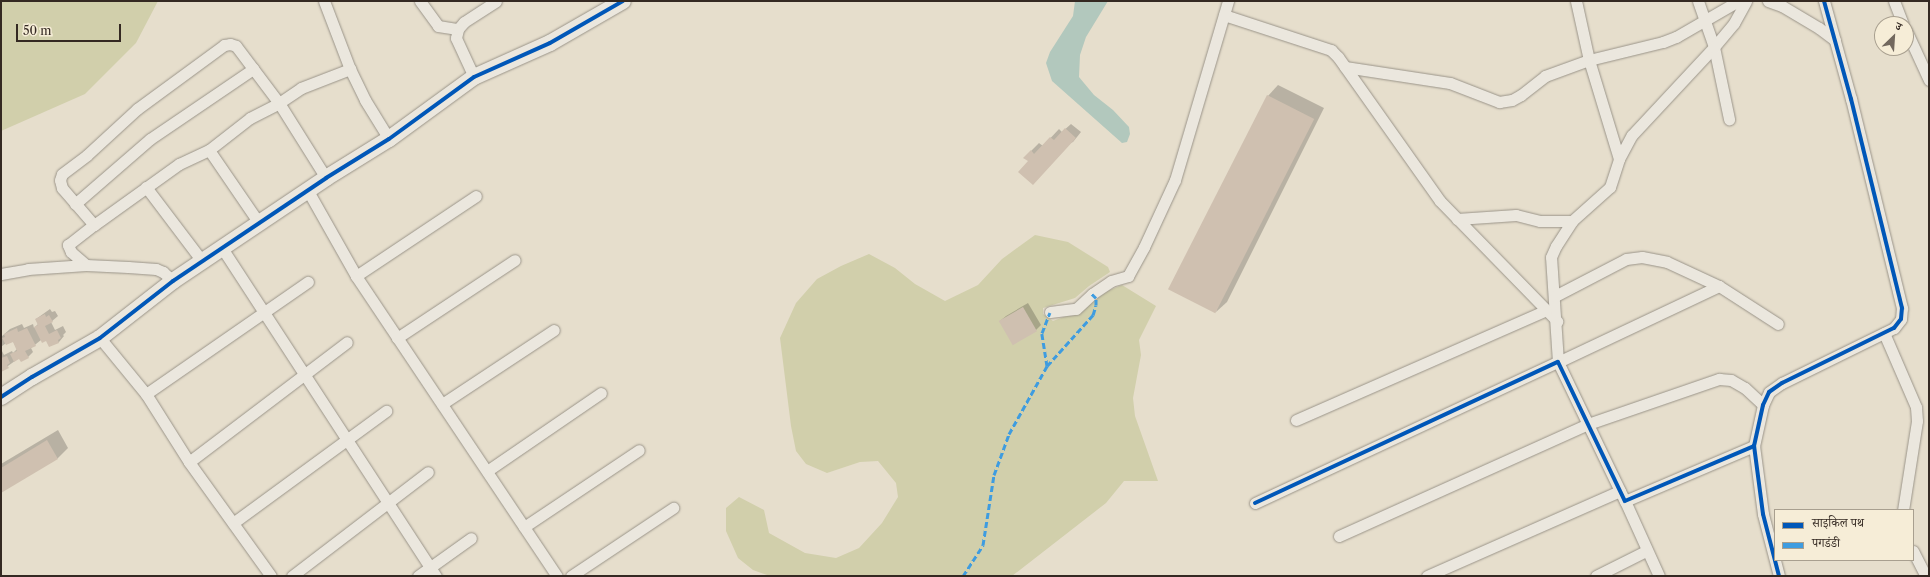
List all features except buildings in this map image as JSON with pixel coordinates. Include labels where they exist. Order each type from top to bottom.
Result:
[{"type":"street","points":[[324,1],[350,69],[365,100],[389,139]]},
{"type":"street","points":[[420,1],[438,26],[458,29]]},
{"type":"street","points":[[474,77],[456,38],[458,29],[464,22],[496,1]]},
{"type":"street","points":[[1,397],[32,377],[100,338],[173,281],[326,178],[389,139],[474,77],[550,43],[623,1]]},
{"type":"street","points":[[1050,312],[1076,309],[1092,294],[1111,281],[1128,276],[1144,247],[1175,180],[1228,1]]},
{"type":"street","points":[[1576,1],[1589,60],[1619,159]]},
{"type":"street","points":[[1698,1],[1714,48],[1729,119]]},
{"type":"street","points":[[1345,67],[1450,83],[1499,102],[1512,100],[1521,95],[1545,76],[1589,60],[1663,42],[1676,37],[1738,1]]},
{"type":"street","points":[[1659,576],[1646,551],[1623,496],[1558,362],[1551,257],[1556,246],[1572,221],[1610,187],[1619,159],[1632,135],[1714,48],[1734,24],[1746,1]]},
{"type":"street","points":[[1768,1],[1782,6],[1819,28],[1835,40]]},
{"type":"street","points":[[1774,555],[1764,514],[1754,446],[1763,405],[1769,392],[1782,383],[1894,328],[1901,319],[1902,308],[1824,1]]},
{"type":"street","points":[[1894,1],[1900,16]]},
{"type":"street","points":[[1224,15],[1331,50],[1345,67],[1431,189],[1556,321]]},
{"type":"street","points":[[94,225],[62,188],[60,180],[62,174],[87,155],[137,109],[224,45],[230,44],[236,46],[279,103],[326,178]]},
{"type":"street","points":[[1914,47],[1929,80]]},
{"type":"street","points":[[75,204],[150,139],[253,69]]},
{"type":"street","points":[[86,265],[71,252],[68,245],[94,225],[179,164],[209,150],[250,118],[279,103],[301,88],[350,69]]},
{"type":"street","points":[[209,150],[259,223]]},
{"type":"street","points":[[146,187],[202,261]]},
{"type":"street","points":[[308,191],[356,276],[557,576]]},
{"type":"street","points":[[356,276],[476,196]]},
{"type":"street","points":[[1458,219],[1516,215],[1540,221],[1572,221]]},
{"type":"street","points":[[222,248],[433,572]]},
{"type":"street","points":[[1554,296],[1626,259],[1642,257],[1667,262],[1719,286],[1778,324]]},
{"type":"street","points":[[398,338],[515,260]]},
{"type":"street","points":[[1,274],[28,269],[86,265],[156,269],[163,272],[173,281]]},
{"type":"street","points":[[146,394],[308,282]]},
{"type":"street","points":[[1255,503],[1719,286]]},
{"type":"street","points":[[1296,420],[1546,310]]},
{"type":"street","points":[[442,404],[554,330]]},
{"type":"street","points":[[1884,333],[1916,407],[1917,421],[1903,509]]},
{"type":"street","points":[[100,338],[146,394],[189,462],[271,576]]},
{"type":"street","points":[[189,462],[347,342]]},
{"type":"street","points":[[1339,536],[1588,424],[1719,379],[1731,380],[1745,388],[1763,405]]},
{"type":"street","points":[[487,471],[601,393]]},
{"type":"street","points":[[233,523],[386,411]]},
{"type":"street","points":[[1428,576],[1623,496],[1754,446]]},
{"type":"street","points":[[524,527],[639,450]]},
{"type":"street","points":[[292,576],[428,472]]},
{"type":"street","points":[[571,576],[673,508]]},
{"type":"street","points":[[418,576],[433,572],[471,538]]},
{"type":"street","points":[[1596,576],[1646,551]]},
{"type":"street","points":[[1914,553],[1926,576]]},
{"type":"street","points":[[1775,561],[1779,576]]},
{"type":"shaded area","points":[[1,1],[158,1],[136,43],[85,94],[1,131]]},
{"type":"shaded area","points":[[1075,1],[1108,1],[1086,37],[1080,55],[1079,77],[1094,95],[1113,110],[1129,127],[1130,134],[1127,142],[1122,143],[1052,81],[1046,63],[1050,52],[1073,16]]},
{"type":"shaded area","points":[[1035,235],[1068,242],[1108,267],[1110,272],[1089,286],[1075,298],[1043,308],[1043,314],[1053,321],[1084,309],[1107,291],[1122,285],[1156,306],[1139,340],[1141,355],[1133,398],[1135,416],[1158,481],[1124,481],[1106,503],[1012,576],[770,576],[753,570],[738,558],[726,531],[726,508],[739,497],[764,510],[769,533],[805,553],[836,558],[859,548],[882,523],[898,497],[896,483],[878,461],[860,462],[827,473],[806,464],[796,451],[791,426],[780,338],[796,303],[817,279],[841,266],[869,254],[895,268],[915,284],[945,301],[978,285],[1002,259]]},
{"type":"marked path","points":[[963,576],[983,545],[994,475],[1009,434],[1047,366],[1093,315],[1096,305],[1096,298],[1092,294]]},
{"type":"marked path","points":[[1047,366],[1042,333],[1050,312]]},
{"type":"cycle path","points":[[1,397],[32,377],[100,338],[173,281],[326,178],[389,139],[474,77],[550,43],[623,1]]},
{"type":"cycle path","points":[[1774,557],[1763,514],[1754,446],[1763,405],[1769,392],[1782,383],[1894,328],[1901,319],[1902,308],[1851,99],[1824,1]]},
{"type":"cycle path","points":[[1255,503],[1558,362],[1625,501],[1754,446]]},
{"type":"cycle path","points":[[1775,561],[1779,576]]}]
